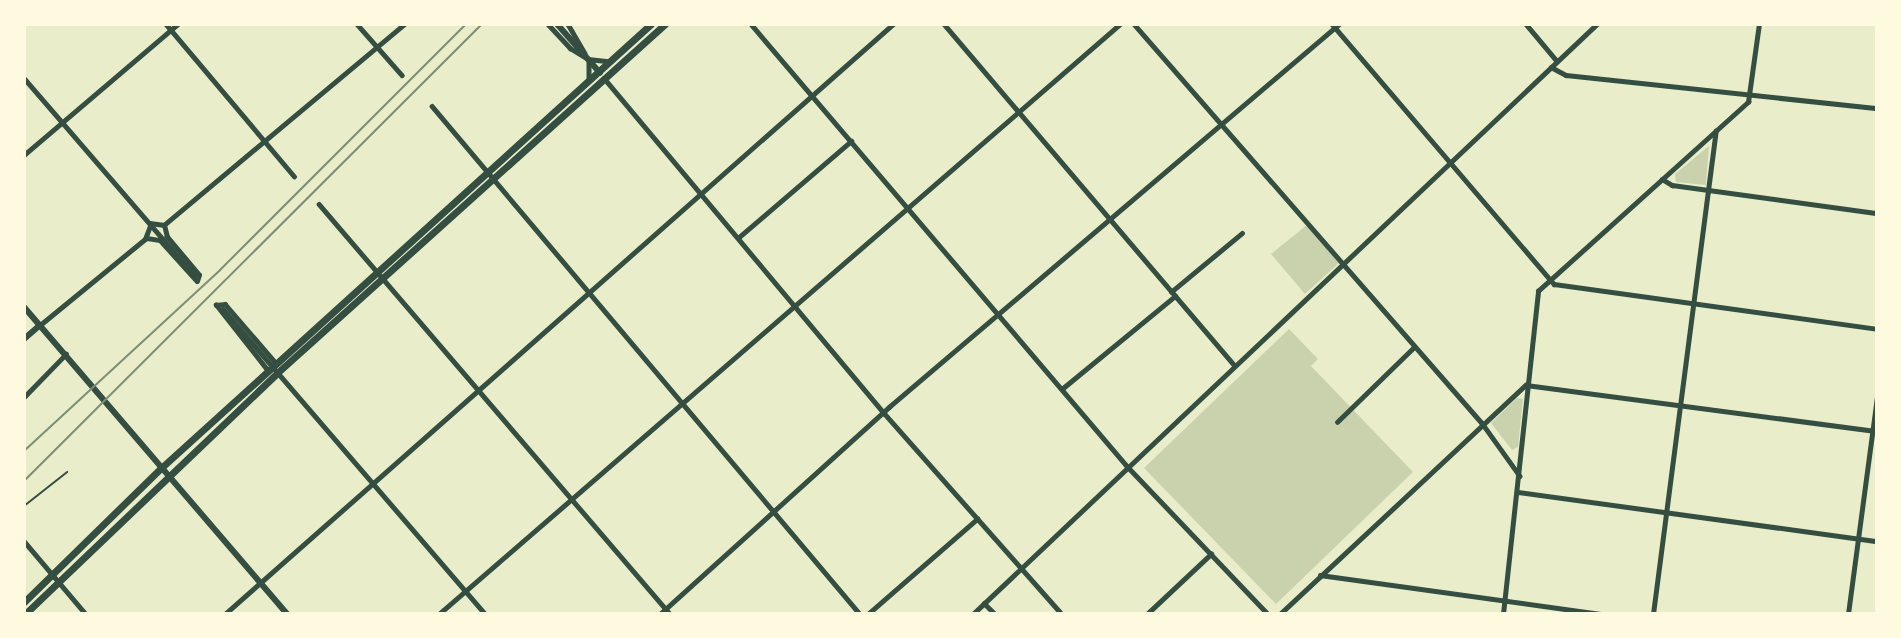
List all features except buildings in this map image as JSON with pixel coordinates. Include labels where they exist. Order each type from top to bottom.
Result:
[{"type":"main road","points":[[491,175],[588,81],[601,74],[611,60],[651,24]]},
{"type":"main road","points":[[24,602],[161,468],[381,274],[601,74],[664,24]]},
{"type":"main road","points":[[25,614],[273,369]]},
{"type":"street","points":[[166,24],[294,176]]},
{"type":"street","points":[[24,155],[178,24]]},
{"type":"street","points":[[357,24],[402,75]]},
{"type":"street","points":[[150,223],[164,225],[404,24]]},
{"type":"street","points":[[548,24],[588,59],[611,60]]},
{"type":"street","points":[[557,24],[884,413],[1062,614]]},
{"type":"street","points":[[568,24],[588,59],[588,81]]},
{"type":"street","points":[[751,24],[1127,466],[1268,614]]},
{"type":"street","points":[[225,614],[893,24]]},
{"type":"street","points":[[944,24],[1234,365]]},
{"type":"street","points":[[439,614],[1120,24]]},
{"type":"street","points":[[1134,24],[1482,423],[1520,476]]},
{"type":"street","points":[[1526,24],[1557,61]]},
{"type":"street","points":[[973,614],[1020,567],[1597,24]]},
{"type":"street","points":[[1503,614],[1530,385],[1538,291],[1545,278],[1662,179],[1716,131],[1751,95],[1759,24]]},
{"type":"street","points":[[660,614],[997,314],[1222,125],[1336,25],[1545,278],[1560,286],[1877,328]]},
{"type":"street","points":[[1551,67],[1566,75],[1877,108]]},
{"type":"street","points":[[24,78],[195,276]]},
{"type":"street","points":[[432,106],[860,614]]},
{"type":"street","points":[[1653,614],[1711,191],[1716,131]]},
{"type":"street","points":[[738,238],[851,141]]},
{"type":"street","points":[[1662,179],[1711,191],[1877,213]]},
{"type":"street","points":[[319,204],[670,614]]},
{"type":"street","points":[[24,339],[145,238],[150,223]]},
{"type":"street","points":[[145,238],[160,240],[197,281],[199,274],[167,237],[164,225]]},
{"type":"street","points":[[1063,388],[1242,233]]},
{"type":"street","points":[[273,369],[225,304],[216,305],[485,614]]},
{"type":"street","points":[[24,307],[287,614]]},
{"type":"street","points":[[223,309],[273,369]]},
{"type":"street","points":[[1337,422],[1414,347]]},
{"type":"street","points":[[24,397],[66,354]]},
{"type":"street","points":[[1280,614],[1482,423],[1530,385],[1875,430]]},
{"type":"street","points":[[1848,614],[1875,430],[1877,396]]},
{"type":"street","points":[[1518,492],[1877,541]]},
{"type":"street","points":[[868,614],[977,519]]},
{"type":"street","points":[[24,541],[86,614]]},
{"type":"street","points":[[1147,614],[1211,554]]},
{"type":"street","points":[[1320,575],[1600,614]]},
{"type":"street","points":[[984,603],[994,614]]},
{"type":"lane","points":[[24,506],[56,483],[67,472]]},
{"type":"green space","points":[[1709,146],[1706,185],[1676,182],[1675,174]]},
{"type":"green space","points":[[1307,225],[1339,263],[1305,294],[1271,254]]},
{"type":"green space","points":[[1289,329],[1318,359],[1311,366],[1413,472],[1276,604],[1144,468]]},
{"type":"green space","points":[[1517,398],[1523,399],[1518,447],[1512,450],[1491,423]]},
{"type":"railway","points":[[24,451],[220,270],[466,24]]},
{"type":"railway","points":[[24,481],[482,24]]}]
